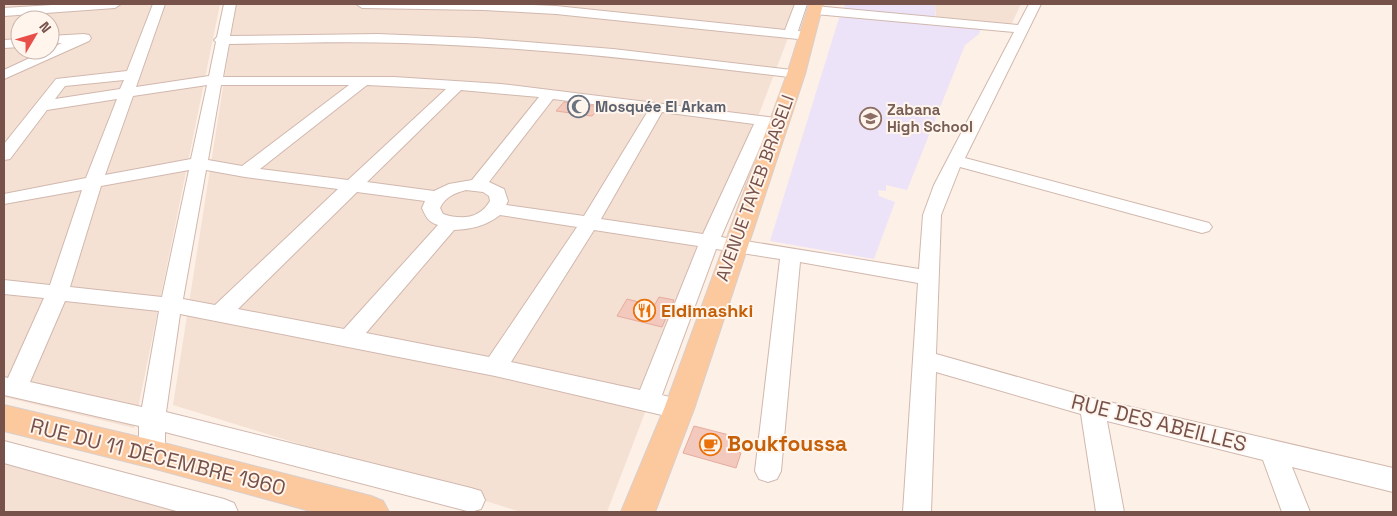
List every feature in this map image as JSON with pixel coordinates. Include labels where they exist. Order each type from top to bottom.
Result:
[{"type":"main road","name":"AVENUE TAYEB BRASELI","points":[[638,512],[679,409],[735,245],[771,121],[796,74],[799,35],[811,6]]},
{"type":"main road","name":"RUE DU 11 DÉCEMBRE 1960","points":[[7,398],[152,454],[371,512]]},
{"type":"street","points":[[4,6],[10,4]]},
{"type":"street","points":[[4,12],[115,4]]},
{"type":"street","points":[[164,4],[133,74],[128,93],[94,181],[58,292],[7,398],[152,419],[471,500]]},
{"type":"street","points":[[152,454],[152,419],[171,305],[216,80],[221,40],[230,4]]},
{"type":"street","points":[[362,4],[485,5],[572,11],[799,35]]},
{"type":"street","points":[[621,17],[632,4]]},
{"type":"street","points":[[917,512],[932,215],[943,185],[1035,4]]},
{"type":"street","points":[[811,6],[1022,29]]},
{"type":"street","points":[[60,39],[84,38],[60,49]]},
{"type":"street","points":[[221,40],[370,38],[487,43],[796,74]]},
{"type":"street","points":[[4,75],[36,60]]},
{"type":"street","points":[[4,155],[61,82],[133,74]]},
{"type":"street","points":[[42,106],[216,80],[364,81],[458,85],[550,93],[771,121],[709,242],[648,400]]},
{"type":"street","points":[[245,172],[364,81]]},
{"type":"street","points":[[220,313],[458,85]]},
{"type":"street","points":[[477,184],[550,93]]},
{"type":"street","points":[[495,366],[589,223],[658,107]]},
{"type":"street","points":[[956,162],[1202,227]]},
{"type":"street","points":[[4,199],[198,163],[245,172],[438,197]]},
{"type":"street","points":[[477,184],[487,186],[500,195],[500,202],[497,208],[482,219],[466,223],[450,223],[436,218],[432,213],[433,202],[438,197],[455,187],[477,184]]},
{"type":"street","points":[[497,208],[735,245],[929,278]]},
{"type":"street","points":[[350,337],[450,223]]},
{"type":"street","points":[[768,471],[790,254]]},
{"type":"street","points":[[4,287],[171,305],[220,313],[495,366],[648,400],[679,409]]},
{"type":"street","name":"RUE DES ABEILLES","points":[[926,360],[1092,408],[1393,480]]},
{"type":"street","points":[[1092,408],[1110,512]]},
{"type":"street","points":[[1273,451],[1296,512]]},
{"type":"street","points":[[4,452],[224,512]]},
{"type":"shaded area","points":[[4,4],[220,4],[134,428],[4,397]]},
{"type":"shaded area","points":[[236,4],[801,4],[607,512],[521,512],[173,405]]},
{"type":"shaded area","points":[[845,4],[935,4],[935,17],[844,9]]},
{"type":"shaded area","points":[[935,4],[1021,4],[1011,25],[936,19]]},
{"type":"shaded area","name":"Zabana High School","points":[[840,15],[981,28],[979,34],[965,45],[907,190],[886,185],[886,191],[878,190],[879,196],[895,202],[874,259],[770,241]]},
{"type":"shaded area","points":[[4,458],[207,512],[4,512]]},
{"type":"building","name":"Mosquée El Arkam","points":[[564,102],[600,107],[592,116],[556,111]]},
{"type":"building","name":"Eldimashki","points":[[659,297],[674,300],[662,327],[617,316],[627,299],[654,306]]},
{"type":"building","name":"Boukfoussa","points":[[694,426],[737,437],[733,451],[741,453],[736,468],[683,453]]},
{"type":"place","name":"Mosquée El Arkam","points":[[579,107]]},
{"type":"place","name":"Zabana High School","points":[[871,119]]},
{"type":"place","name":"Eldimashki","points":[[645,311]]},
{"type":"place","name":"Boukfoussa","points":[[711,444]]}]
